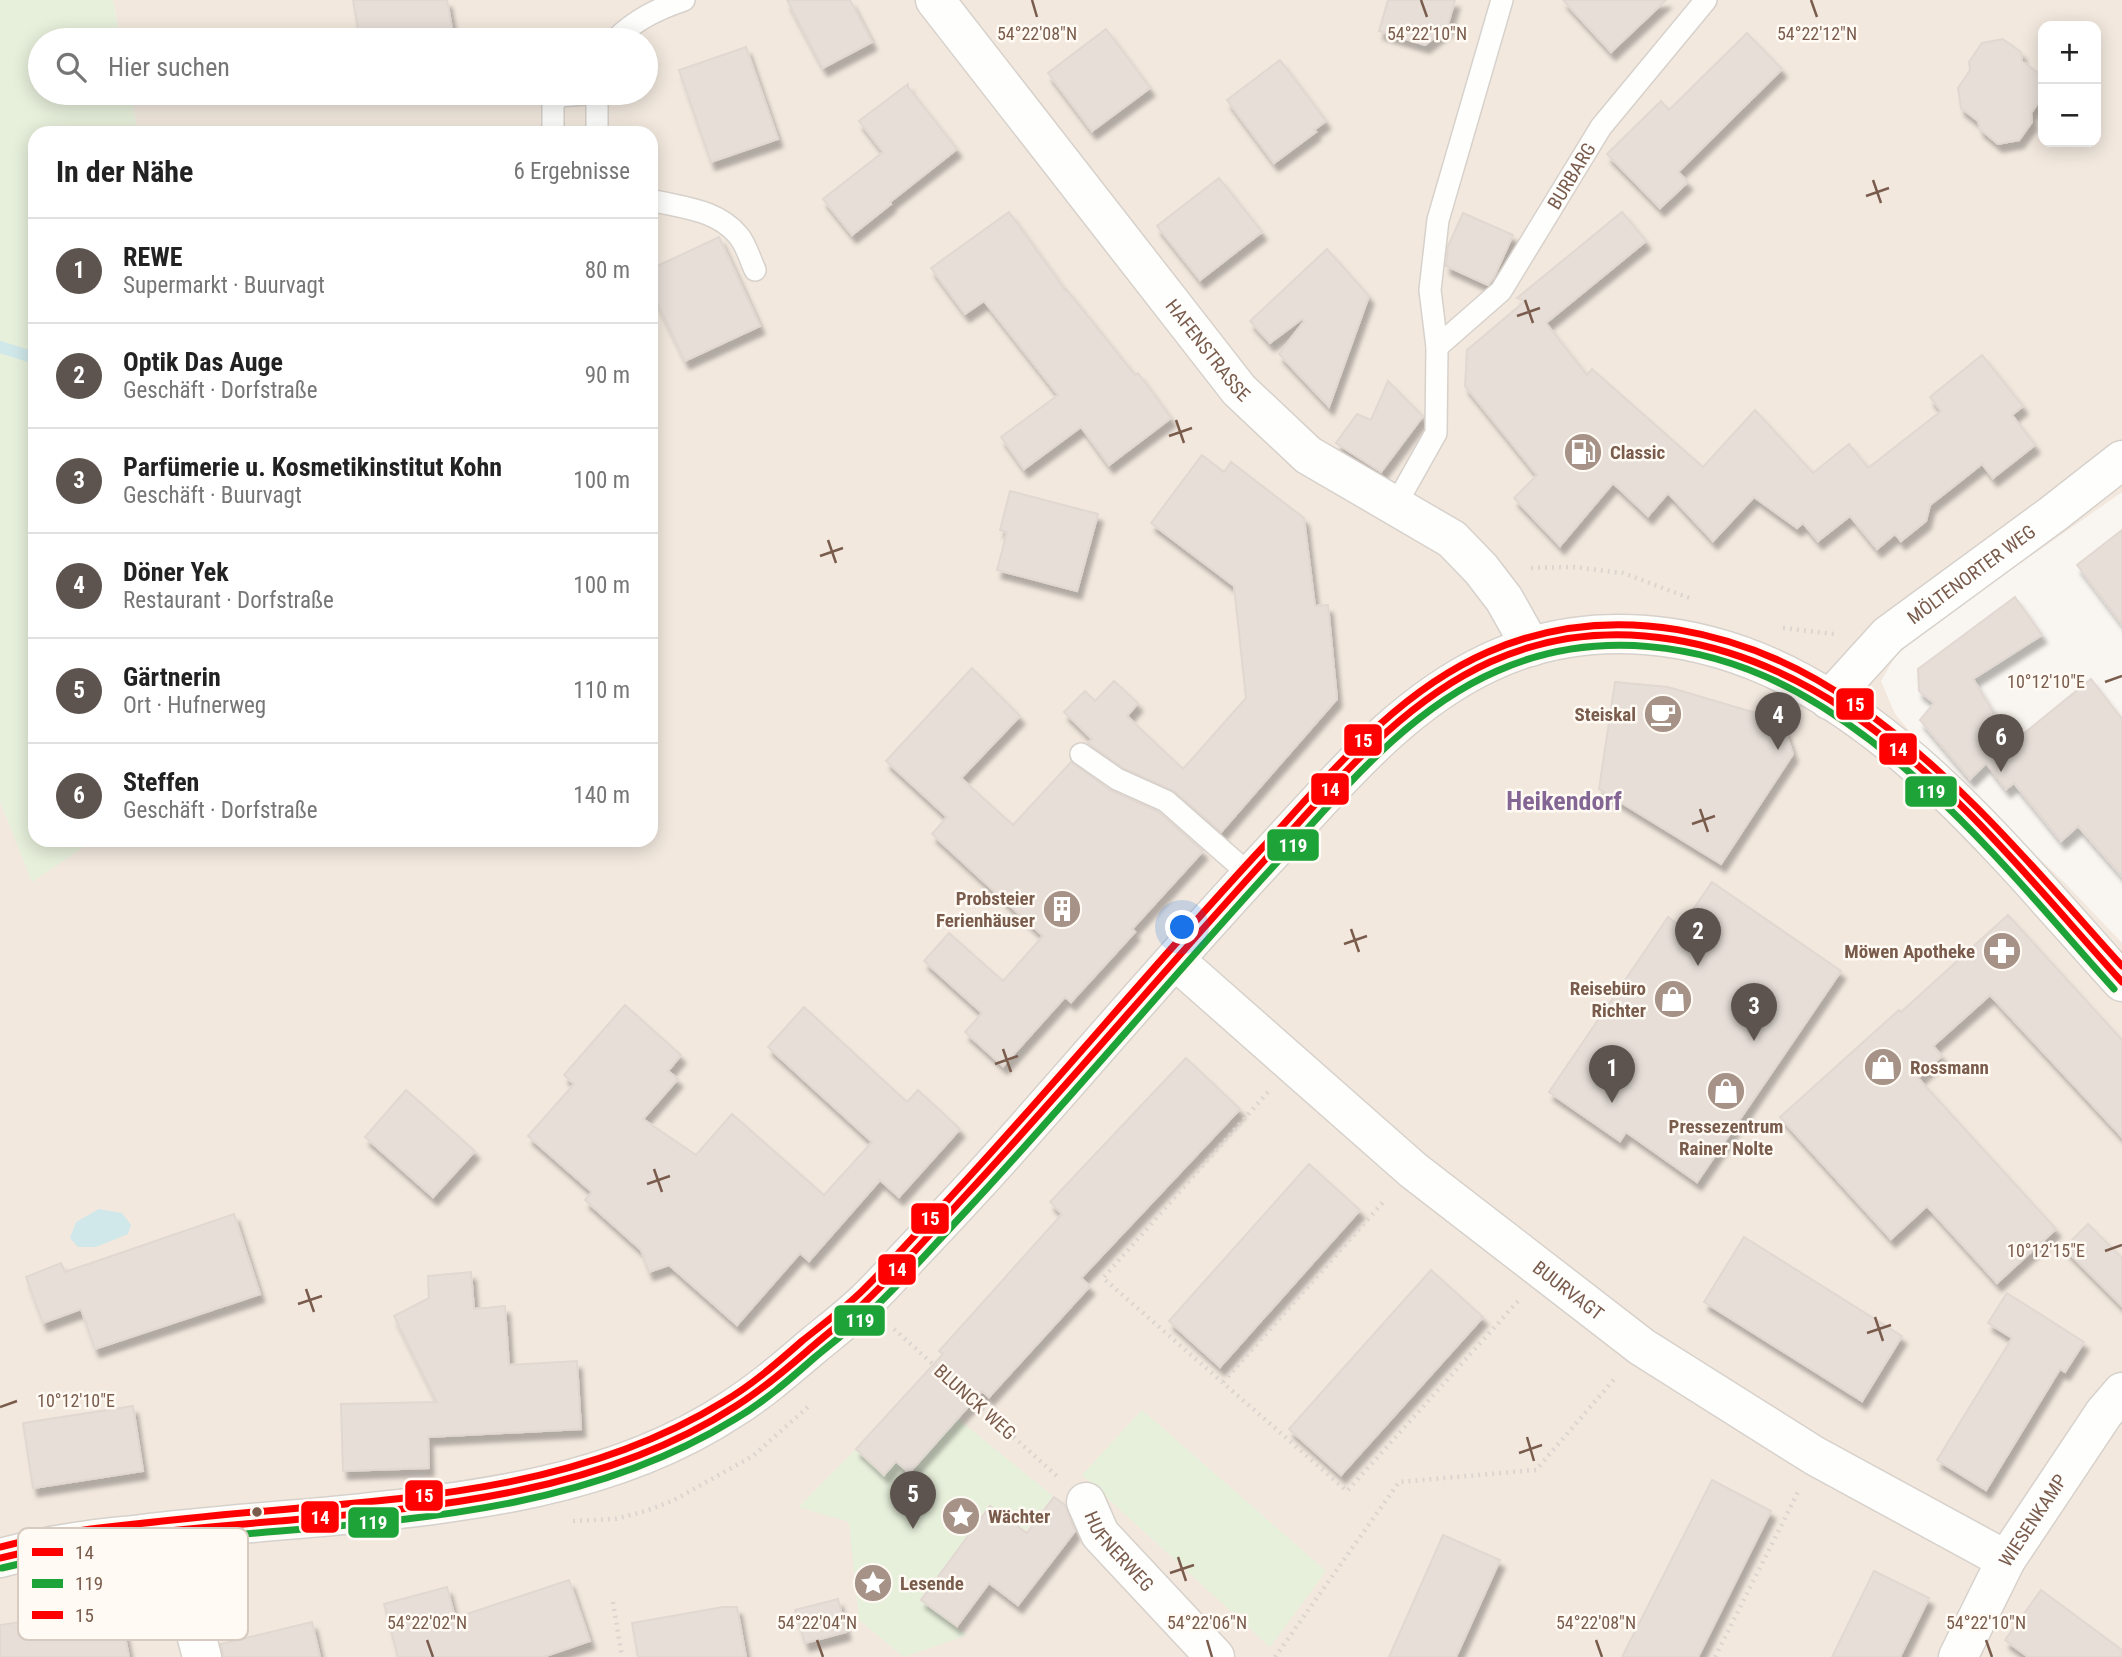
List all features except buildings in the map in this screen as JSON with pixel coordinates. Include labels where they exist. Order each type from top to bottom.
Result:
[{"type":"street","name":"HAFENSTRASSE","points":[[935,0],[1240,390],[1308,455],[1452,539],[1504,599],[1531,647]]},
{"type":"street","name":"MÖLTENORTER WEG","points":[[1829,699],[1888,635],[2122,460]]},
{"type":"street","points":[[203,1528],[435,1506],[517,1492],[615,1466],[696,1431],[732,1409],[772,1380],[865,1302],[967,1196],[1250,875],[1370,747],[1421,703],[1483,665],[1531,647],[1577,637],[1631,633],[1663,636],[1725,649],[1799,681],[1829,699],[1908,757],[1976,820],[2122,982]]},
{"type":"street","name":"BUURVAGT","points":[[1175,960],[1413,1170],[1642,1347],[1815,1456],[2007,1560]]},
{"type":"street","name":"WIESENKAMP","points":[[1958,1657],[2007,1560],[2104,1413],[2122,1392]]},
{"type":"street","name":"HUFNERWEG","points":[[1086,1502],[1100,1534],[1214,1657]]},
{"type":"street","points":[[0,1558],[18,1554]]},
{"type":"street","points":[[198,1640],[202,1657]]},
{"type":"lane","points":[[629,28],[638,20],[684,0]]},
{"type":"lane","points":[[1395,506],[1436,433],[1437,347],[1430,290],[1438,220],[1502,0]]},
{"type":"lane","name":"BURBARG","points":[[1437,347],[1501,291],[1601,127],[1706,0]]},
{"type":"lane","points":[[553,126],[554,105]]},
{"type":"lane","points":[[597,105],[597,126]]},
{"type":"lane","points":[[658,202],[701,211],[723,222],[742,242],[755,270]]},
{"type":"lane","points":[[1081,754],[1117,779],[1166,800],[1250,875]]},
{"type":"path","points":[[1293,1064],[1103,1278],[1347,1491],[1545,1271]]},
{"type":"path","points":[[1223,1382],[1413,1170]]},
{"type":"path","name":"BLUNCK WEG","points":[[903,1320],[894,1329],[1086,1502]]},
{"type":"path","points":[[1275,1657],[1399,1482],[1535,1469],[1642,1347]]},
{"type":"path","points":[[570,1522],[615,1518],[646,1511],[674,1500],[753,1456],[813,1401]]},
{"type":"path","points":[[1715,1657],[1815,1456]]},
{"type":"path","points":[[613,1602],[622,1657]]},
{"type":"shaded area","points":[[113,0],[2122,0],[2122,492],[1900,648],[1881,681],[1895,714],[1925,749],[2065,883],[2122,943],[2122,1657],[0,1657],[0,801],[32,881],[83,847],[658,847],[658,126],[137,126],[132,105],[658,105],[658,28],[118,28]]},
{"type":"green space","points":[[0,0],[113,0],[118,28],[28,28],[28,105],[132,105],[137,126],[28,126],[28,847],[84,847],[32,882],[0,801]]},
{"type":"green space","points":[[1142,1410],[1326,1571],[1270,1647],[1082,1475]]},
{"type":"green space","points":[[957,1418],[1053,1496],[1026,1531],[990,1505],[920,1600],[967,1635],[904,1657],[859,1620],[849,1522],[799,1507],[856,1449],[883,1475],[896,1461],[909,1472]]},
{"type":"water","points":[[99,1209],[122,1213],[131,1225],[128,1234],[96,1247],[78,1247],[70,1238],[76,1222]]},
{"type":"waterway","points":[[0,347],[28,356]]},
{"type":"transit line","name":"15","points":[[100,1528],[394,1499],[508,1482],[618,1452],[671,1430],[723,1402],[774,1365],[860,1293],[882,1271],[1223,891],[1366,737],[1423,689],[1455,669],[1488,652],[1535,636],[1582,627],[1630,625],[1678,630],[1724,640],[1770,657],[1814,678],[1893,732],[1963,794],[2028,861],[2122,966]]},
{"type":"transit line","name":"14","points":[[198,1528],[398,1510],[515,1491],[573,1477],[629,1459],[684,1436],[736,1406],[763,1388],[863,1304],[889,1278],[1044,1109],[1322,797],[1373,745],[1428,698],[1458,679],[1490,662],[1535,646],[1581,637],[1627,635],[1673,639],[1719,650],[1763,665],[1805,686],[1846,710],[1923,770],[1992,837],[2122,982]]},
{"type":"transit line","name":"119","points":[[248,1534],[457,1512],[572,1488],[628,1471],[682,1448],[756,1405],[865,1316],[896,1286],[1046,1123],[1242,901],[1380,752],[1435,706],[1465,687],[1497,671],[1534,658],[1572,649],[1649,647],[1687,652],[1725,662],[1762,675],[1797,692],[1887,753],[1928,789],[1968,827],[2114,989]]},
{"type":"transit line","name":"15","points":[[0,1547],[18,1543]]},
{"type":"transit line","name":"14","points":[[0,1558],[18,1554]]},
{"type":"transit line","name":"119","points":[[2,1568],[18,1564]]},
{"type":"place","name":"Classic","points":[[1583,452]]},
{"type":"place","name":"Steiskal","points":[[1663,714]]},
{"type":"place","name":"Döner Yek","points":[[1778,750]]},
{"type":"place","name":"Steffen","points":[[2001,772]]},
{"type":"place","name":"Probsteier Ferienhäuser","points":[[1062,909]]},
{"type":"place","name":"Möwen Apotheke","points":[[2002,951]]},
{"type":"place","name":"Optik Das Auge","points":[[1698,966]]},
{"type":"place","name":"Reisebüro Richter","points":[[1673,999]]},
{"type":"place","name":"Parfümerie u. Kosmetikinstitut Kohn","points":[[1754,1041]]},
{"type":"place","name":"Rossmann","points":[[1883,1067]]},
{"type":"place","name":"Pressezentrum Rainer Nolte","points":[[1726,1091]]},
{"type":"place","name":"REWE","points":[[1612,1103]]},
{"type":"place","name":"Wächter","points":[[961,1516]]},
{"type":"place","name":"Gärtnerin","points":[[913,1529]]},
{"type":"place","name":"Lesende","points":[[873,1583]]},
{"type":"district","name":"Heikendorf","points":[[1564,801]]}]
